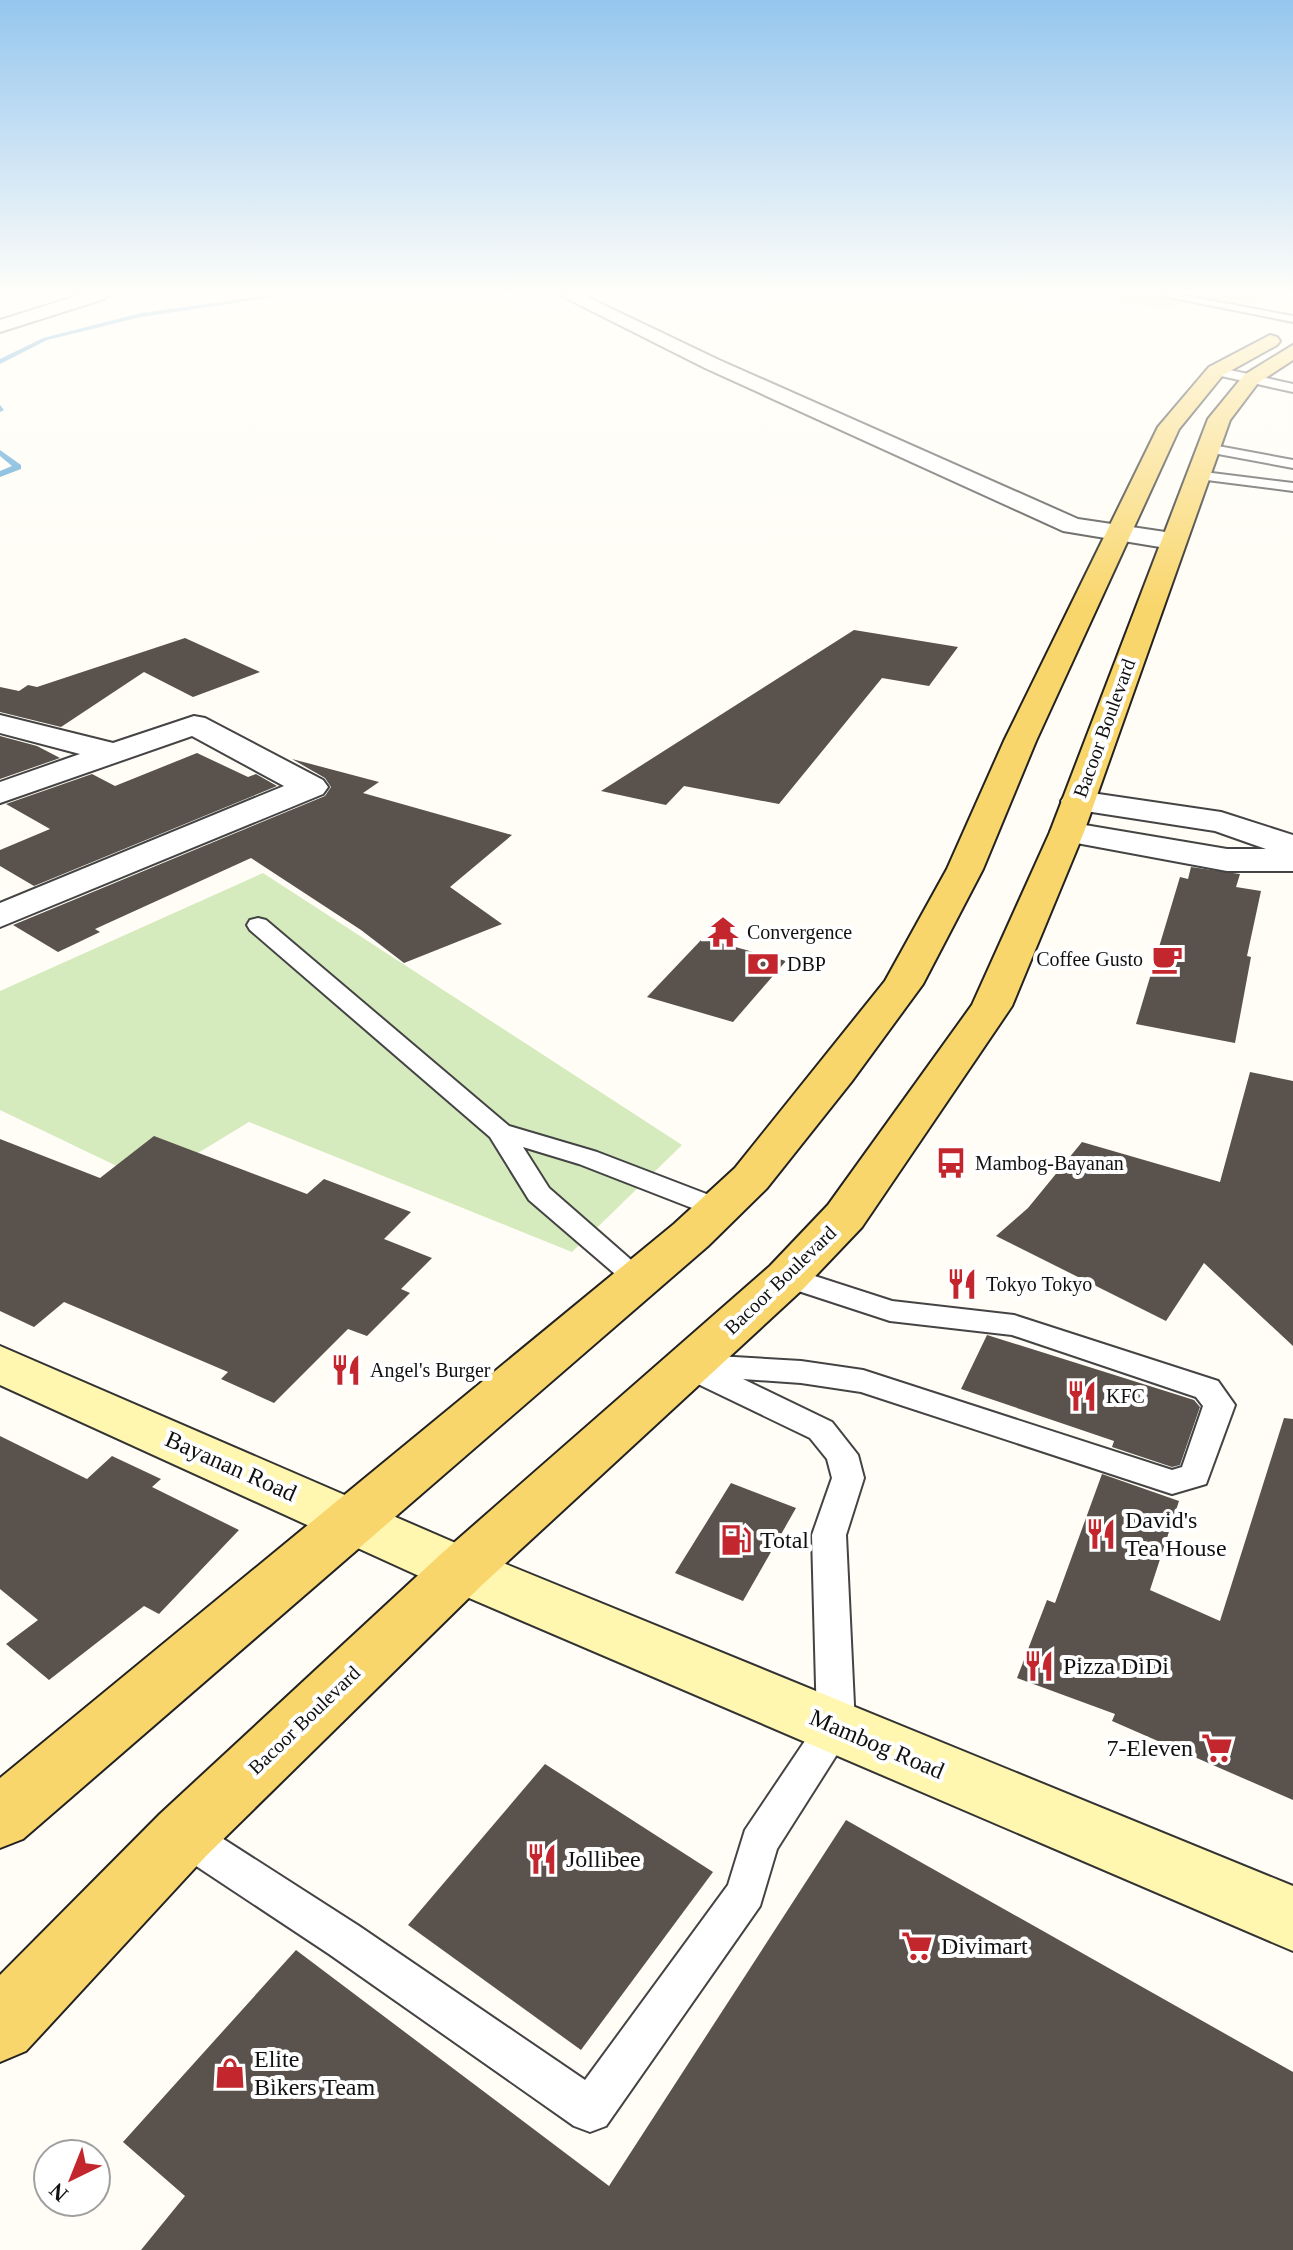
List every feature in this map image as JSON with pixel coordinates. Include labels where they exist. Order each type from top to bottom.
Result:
[{"type":"main road","points":[[0,1818],[720,1209],[802,1118],[903,984],[965,869],[1116,534],[1169,427],[1192,400]]},
{"type":"main road","name":"Bacoor Boulevard","points":[[0,2026],[183,1835],[461,1570],[787,1277],[845,1216],[992,1006],[1072,817],[1219,419],[1234,400]]},
{"type":"main road","name":"Bayanan Road","points":[[0,1364],[461,1570]]},
{"type":"main road","name":"Mambog Road","points":[[461,1570],[1293,1919]]},
{"type":"street","points":[[792,400],[1072,526],[1172,541]]},
{"type":"street","points":[[0,724],[111,752]]},
{"type":"street","points":[[0,793],[194,725],[311,787],[0,916]]},
{"type":"street","points":[[1072,817],[1221,822],[1293,847]]},
{"type":"street","points":[[1072,817],[1227,860],[1293,860]]},
{"type":"lane","points":[[1202,462],[1293,464]]},
{"type":"lane","points":[[1202,462],[1293,487]]},
{"type":"lane","points":[[258,925],[500,1132],[539,1194],[639,1279]]},
{"type":"lane","points":[[500,1132],[588,1158],[720,1209]]},
{"type":"lane","points":[[688,1366],[801,1372],[863,1381],[1172,1482],[1195,1475],[1219,1405],[1207,1389],[1014,1325],[890,1311],[787,1277]]},
{"type":"lane","points":[[183,1835],[344,1940],[590,2110],[746,1893],[759,1843],[836,1726],[829,1535],[848,1478],[842,1455],[821,1430],[688,1366]]},
{"type":"green space","points":[[263,873],[682,1145],[572,1252],[249,1122],[150,1182],[0,1110],[0,991]]},
{"type":"building","points":[[854,630],[958,647],[929,686],[882,678],[779,804],[684,786],[666,805],[601,791]]},
{"type":"building","points":[[185,638],[260,672],[193,697],[144,672],[61,727],[0,712],[0,687],[19,691],[28,685],[37,687]]},
{"type":"building","points":[[0,736],[37,746],[60,758],[0,779]]},
{"type":"building","points":[[197,753],[248,777],[256,774],[277,786],[34,886],[0,866],[0,850],[50,829],[6,804],[92,774],[115,786]]},
{"type":"building","points":[[292,759],[379,782],[363,793],[512,835],[450,887],[502,924],[404,963],[361,930],[251,858],[95,929],[100,932],[58,952],[13,925],[325,796],[331,787],[325,778]]},
{"type":"building","points":[[1191,867],[1240,874],[1236,887],[1261,891],[1247,956],[1251,957],[1235,1043],[1136,1024],[1180,877],[1188,879]]},
{"type":"building","points":[[703,938],[786,961],[733,1022],[647,997]]},
{"type":"building","points":[[1250,1072],[1293,1081],[1293,1346],[1204,1263],[1166,1321],[996,1236],[1028,1208],[1082,1142],[1220,1182]]},
{"type":"building","points":[[154,1136],[307,1194],[324,1179],[411,1212],[384,1239],[432,1258],[401,1289],[410,1293],[367,1336],[348,1329],[274,1403],[221,1379],[228,1372],[64,1302],[34,1327],[0,1311],[0,1139],[100,1178]]},
{"type":"building","name":"KFC","points":[[987,1335],[1194,1400],[1200,1407],[1180,1465],[1172,1467],[1112,1447],[1114,1441],[961,1389]]},
{"type":"building","points":[[1284,1418],[1293,1419],[1293,1800],[1112,1721],[1115,1714],[1017,1678],[1047,1600],[1055,1603],[1102,1474],[1179,1501],[1150,1590],[1220,1621]]},
{"type":"building","points":[[0,1436],[87,1479],[112,1456],[161,1479],[152,1487],[239,1530],[159,1614],[144,1606],[49,1680],[6,1644],[38,1620],[0,1589]]},
{"type":"building","name":"Total","points":[[731,1483],[796,1508],[743,1601],[675,1573]]},
{"type":"building","points":[[545,1764],[713,1872],[581,2050],[408,1925]]},
{"type":"building","name":"Divimart","points":[[846,1820],[1293,2072],[1293,2250],[141,2250],[185,2196],[123,2142],[296,1950],[609,2186]]},
{"type":"waterway","points":[[0,452],[18,467],[0,474]]},
{"type":"place","name":"Convergence","points":[[723,932]]},
{"type":"place","name":"Coffee Gusto","points":[[1167,959]]},
{"type":"place","name":"DBP","points":[[763,964]]},
{"type":"place","name":"Mambog-Bayanan","points":[[951,1163]]},
{"type":"place","name":"Tokyo Tokyo","points":[[962,1284]]},
{"type":"place","name":"Angel's Burger","points":[[346,1370]]},
{"type":"place","name":"KFC","points":[[1082,1396]]},
{"type":"place","name":"David's Tea House","points":[[1101,1534]]},
{"type":"place","name":"Total","points":[[736,1540]]},
{"type":"place","name":"Pizza DiDi","points":[[1039,1666]]},
{"type":"place","name":"7-Eleven","points":[[1217,1748]]},
{"type":"place","name":"Jollibee","points":[[542,1859]]},
{"type":"place","name":"Divimart","points":[[917,1946]]},
{"type":"place","name":"Elite Bikers Team","points":[[230,2073]]}]
